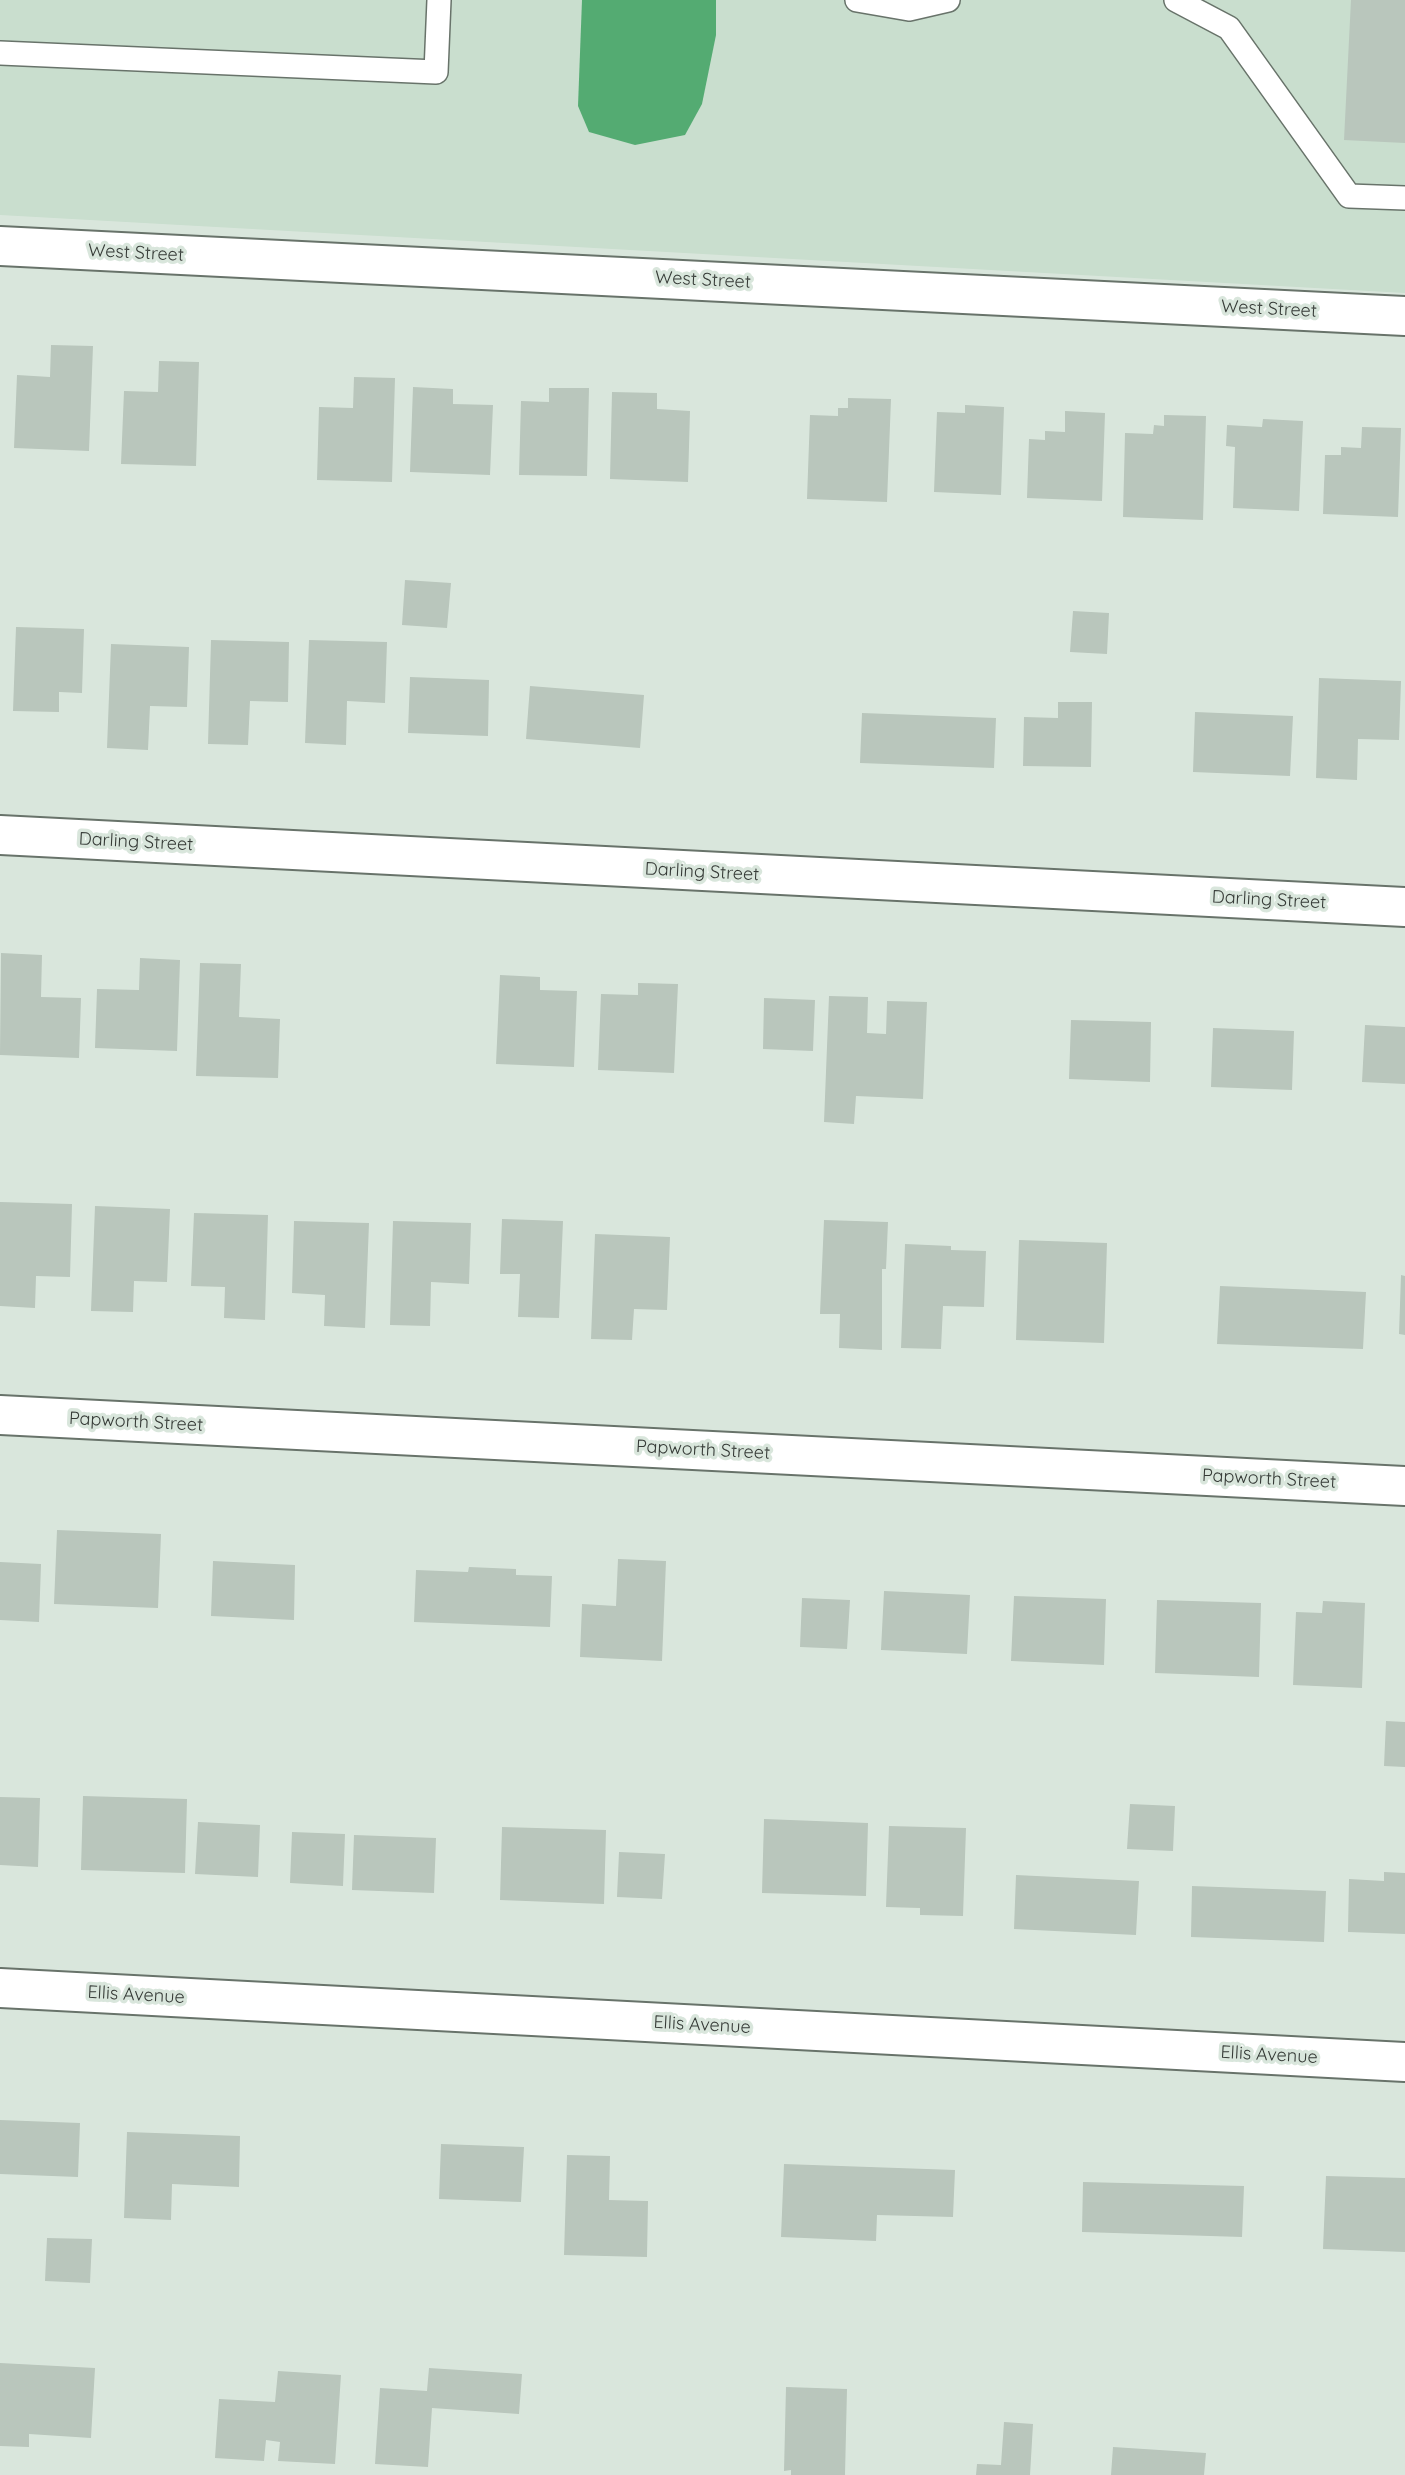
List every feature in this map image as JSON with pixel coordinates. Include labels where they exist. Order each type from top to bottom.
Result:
[{"type":"street","name":"West Street","points":[[0,246],[1405,316]]},
{"type":"street","name":"Darling Street","points":[[0,835],[1405,907]]},
{"type":"street","name":"Papworth Street","points":[[0,1415],[1405,1486]]},
{"type":"street","name":"Ellis Avenue","points":[[0,1988],[1405,2062]]},
{"type":"lane","points":[[0,53],[436,72],[439,0]]},
{"type":"lane","points":[[857,0],[909,9],[948,0]]},
{"type":"lane","points":[[1176,0],[1229,29],[1349,196],[1405,198]]},
{"type":"shaded area","points":[[0,0],[1405,0],[1405,293],[0,215]]},
{"type":"shaded area","points":[[582,0],[716,0],[716,35],[702,104],[685,135],[635,145],[589,132],[578,106]]},
{"type":"building","points":[[1351,0],[1405,0],[1405,143],[1344,140]]},
{"type":"building","points":[[51,345],[93,346],[89,451],[14,448],[17,375],[50,377]]},
{"type":"building","points":[[159,361],[199,362],[196,466],[121,464],[124,391],[158,392]]},
{"type":"building","points":[[354,377],[395,378],[392,482],[317,480],[319,407],[353,408]]},
{"type":"building","points":[[413,387],[453,389],[453,404],[493,405],[490,475],[410,472]]},
{"type":"building","points":[[549,388],[589,388],[587,476],[519,475],[521,401],[549,402]]},
{"type":"building","points":[[612,392],[657,393],[657,409],[690,411],[688,482],[610,479]]},
{"type":"building","points":[[848,398],[891,399],[887,502],[807,499],[810,415],[838,416],[838,408],[848,408]]},
{"type":"building","points":[[965,405],[1004,407],[1001,495],[934,492],[937,412],[965,413]]},
{"type":"building","points":[[1065,411],[1105,413],[1102,501],[1027,498],[1029,439],[1045,440],[1045,431],[1065,432]]},
{"type":"building","points":[[1164,415],[1206,416],[1203,520],[1123,517],[1125,433],[1153,434],[1154,425],[1164,426]]},
{"type":"building","points":[[1263,419],[1303,421],[1299,511],[1233,508],[1235,447],[1226,446],[1227,425],[1262,427]]},
{"type":"building","points":[[1362,427],[1401,428],[1398,517],[1323,514],[1325,455],[1341,455],[1341,447],[1361,448]]},
{"type":"building","points":[[405,580],[451,583],[447,628],[402,625]]},
{"type":"building","points":[[1073,611],[1109,613],[1107,654],[1070,652]]},
{"type":"building","points":[[16,627],[84,629],[82,693],[59,692],[59,712],[13,711]]},
{"type":"building","points":[[211,640],[289,642],[288,702],[250,701],[248,745],[208,744]]},
{"type":"building","points":[[309,640],[387,642],[385,703],[347,701],[346,745],[305,743]]},
{"type":"building","points":[[111,644],[189,647],[187,707],[150,706],[148,750],[107,748]]},
{"type":"building","points":[[410,677],[489,680],[488,736],[408,733]]},
{"type":"building","points":[[1319,678],[1401,681],[1399,740],[1358,739],[1357,780],[1316,778]]},
{"type":"building","points":[[530,686],[644,695],[640,748],[526,739]]},
{"type":"building","points":[[1058,702],[1092,702],[1091,767],[1023,766],[1024,717],[1058,718]]},
{"type":"building","points":[[1195,712],[1293,716],[1290,776],[1193,772]]},
{"type":"building","points":[[862,713],[996,718],[994,768],[860,763]]},
{"type":"building","points":[[1,953],[42,955],[41,997],[81,998],[79,1058],[0,1055]]},
{"type":"building","points":[[140,958],[180,960],[177,1051],[95,1048],[97,989],[139,990]]},
{"type":"building","points":[[200,963],[241,964],[239,1017],[280,1019],[278,1078],[196,1076]]},
{"type":"building","points":[[500,975],[540,977],[540,990],[577,991],[574,1067],[496,1064]]},
{"type":"building","points":[[638,983],[678,984],[674,1073],[598,1070],[601,994],[638,995]]},
{"type":"building","points":[[829,996],[868,997],[867,1033],[886,1034],[887,1001],[927,1002],[923,1099],[856,1096],[854,1124],[824,1122]]},
{"type":"building","points":[[764,998],[815,1000],[813,1051],[763,1049]]},
{"type":"building","points":[[1071,1020],[1151,1022],[1150,1082],[1069,1079]]},
{"type":"building","points":[[1365,1025],[1405,1027],[1405,1084],[1362,1082]]},
{"type":"building","points":[[1213,1028],[1294,1031],[1292,1090],[1211,1087]]},
{"type":"building","points":[[0,1202],[72,1204],[70,1277],[36,1276],[35,1308],[0,1306]]},
{"type":"building","points":[[95,1206],[170,1209],[167,1282],[134,1281],[133,1312],[91,1311]]},
{"type":"building","points":[[194,1213],[268,1215],[265,1320],[224,1318],[225,1287],[191,1286]]},
{"type":"building","points":[[502,1219],[563,1221],[559,1318],[518,1317],[520,1274],[500,1274]]},
{"type":"building","points":[[824,1220],[888,1222],[886,1269],[882,1269],[882,1350],[839,1348],[840,1314],[820,1314]]},
{"type":"building","points":[[294,1221],[369,1223],[365,1328],[324,1326],[325,1295],[292,1293]]},
{"type":"building","points":[[393,1221],[471,1223],[469,1284],[431,1282],[430,1326],[390,1325]]},
{"type":"building","points":[[595,1234],[670,1237],[667,1310],[634,1309],[632,1340],[591,1339]]},
{"type":"building","points":[[1019,1240],[1107,1243],[1104,1343],[1016,1340]]},
{"type":"building","points":[[905,1244],[986,1251],[984,1307],[943,1306],[941,1349],[901,1348]]},
{"type":"building","points":[[1401,1275],[1405,1276],[1405,1335],[1399,1334]]},
{"type":"building","points":[[1220,1286],[1366,1292],[1363,1349],[1217,1344]]},
{"type":"building","points":[[57,1530],[161,1534],[158,1608],[54,1604]]},
{"type":"building","points":[[618,1559],[666,1561],[662,1661],[580,1657],[582,1604],[616,1606]]},
{"type":"building","points":[[213,1561],[295,1565],[294,1620],[211,1616]]},
{"type":"building","points":[[0,1562],[41,1564],[39,1622],[0,1620]]},
{"type":"building","points":[[469,1567],[516,1569],[516,1575],[552,1576],[550,1627],[414,1622],[416,1570],[468,1572]]},
{"type":"building","points":[[884,1591],[970,1595],[967,1654],[881,1650]]},
{"type":"building","points":[[1014,1596],[1106,1599],[1104,1665],[1011,1661]]},
{"type":"building","points":[[802,1598],[850,1600],[847,1649],[800,1647]]},
{"type":"building","points":[[1157,1600],[1261,1603],[1259,1677],[1155,1673]]},
{"type":"building","points":[[1323,1601],[1365,1603],[1362,1688],[1293,1685],[1296,1612],[1322,1613]]},
{"type":"building","points":[[1386,1721],[1405,1722],[1405,1767],[1384,1766]]},
{"type":"building","points":[[83,1796],[187,1799],[185,1873],[81,1870]]},
{"type":"building","points":[[0,1797],[40,1798],[38,1867],[0,1865]]},
{"type":"building","points":[[1130,1804],[1175,1806],[1173,1851],[1127,1849]]},
{"type":"building","points":[[764,1819],[868,1823],[866,1896],[762,1893]]},
{"type":"building","points":[[198,1822],[260,1825],[258,1877],[195,1874]]},
{"type":"building","points":[[889,1826],[966,1828],[963,1916],[920,1915],[920,1908],[886,1907]]},
{"type":"building","points":[[502,1827],[606,1830],[604,1904],[500,1900]]},
{"type":"building","points":[[292,1832],[345,1834],[343,1886],[290,1883]]},
{"type":"building","points":[[354,1835],[436,1838],[434,1893],[352,1890]]},
{"type":"building","points":[[619,1852],[665,1854],[662,1899],[617,1897]]},
{"type":"building","points":[[1384,1872],[1405,1873],[1405,1934],[1348,1932],[1349,1879],[1384,1881]]},
{"type":"building","points":[[1016,1875],[1139,1881],[1136,1935],[1014,1929]]},
{"type":"building","points":[[1192,1886],[1326,1891],[1324,1942],[1191,1937]]},
{"type":"building","points":[[0,2120],[80,2123],[78,2177],[0,2174]]},
{"type":"building","points":[[127,2132],[240,2136],[239,2187],[172,2184],[171,2220],[124,2218]]},
{"type":"building","points":[[441,2144],[524,2147],[521,2202],[439,2199]]},
{"type":"building","points":[[567,2155],[610,2156],[609,2200],[648,2201],[647,2257],[564,2255]]},
{"type":"building","points":[[784,2164],[955,2170],[953,2217],[877,2215],[876,2241],[781,2237]]},
{"type":"building","points":[[1326,2176],[1405,2178],[1405,2252],[1323,2249]]},
{"type":"building","points":[[1083,2182],[1244,2186],[1242,2237],[1082,2232]]},
{"type":"building","points":[[47,2238],[92,2239],[90,2283],[45,2281]]},
{"type":"building","points":[[0,2363],[95,2368],[91,2438],[29,2434],[29,2447],[0,2446]]},
{"type":"building","points":[[429,2368],[522,2374],[519,2414],[432,2408],[428,2467],[375,2464],[380,2388],[427,2391]]},
{"type":"building","points":[[278,2371],[341,2375],[335,2464],[278,2461],[280,2442],[266,2440],[264,2461],[215,2458],[219,2399],[275,2402]]},
{"type":"building","points":[[786,2387],[847,2389],[845,2475],[791,2475],[791,2470],[784,2471]]},
{"type":"building","points":[[1004,2422],[1033,2424],[1030,2475],[976,2475],[977,2464],[1001,2465]]},
{"type":"building","points":[[1113,2447],[1206,2453],[1204,2475],[1111,2475]]}]
